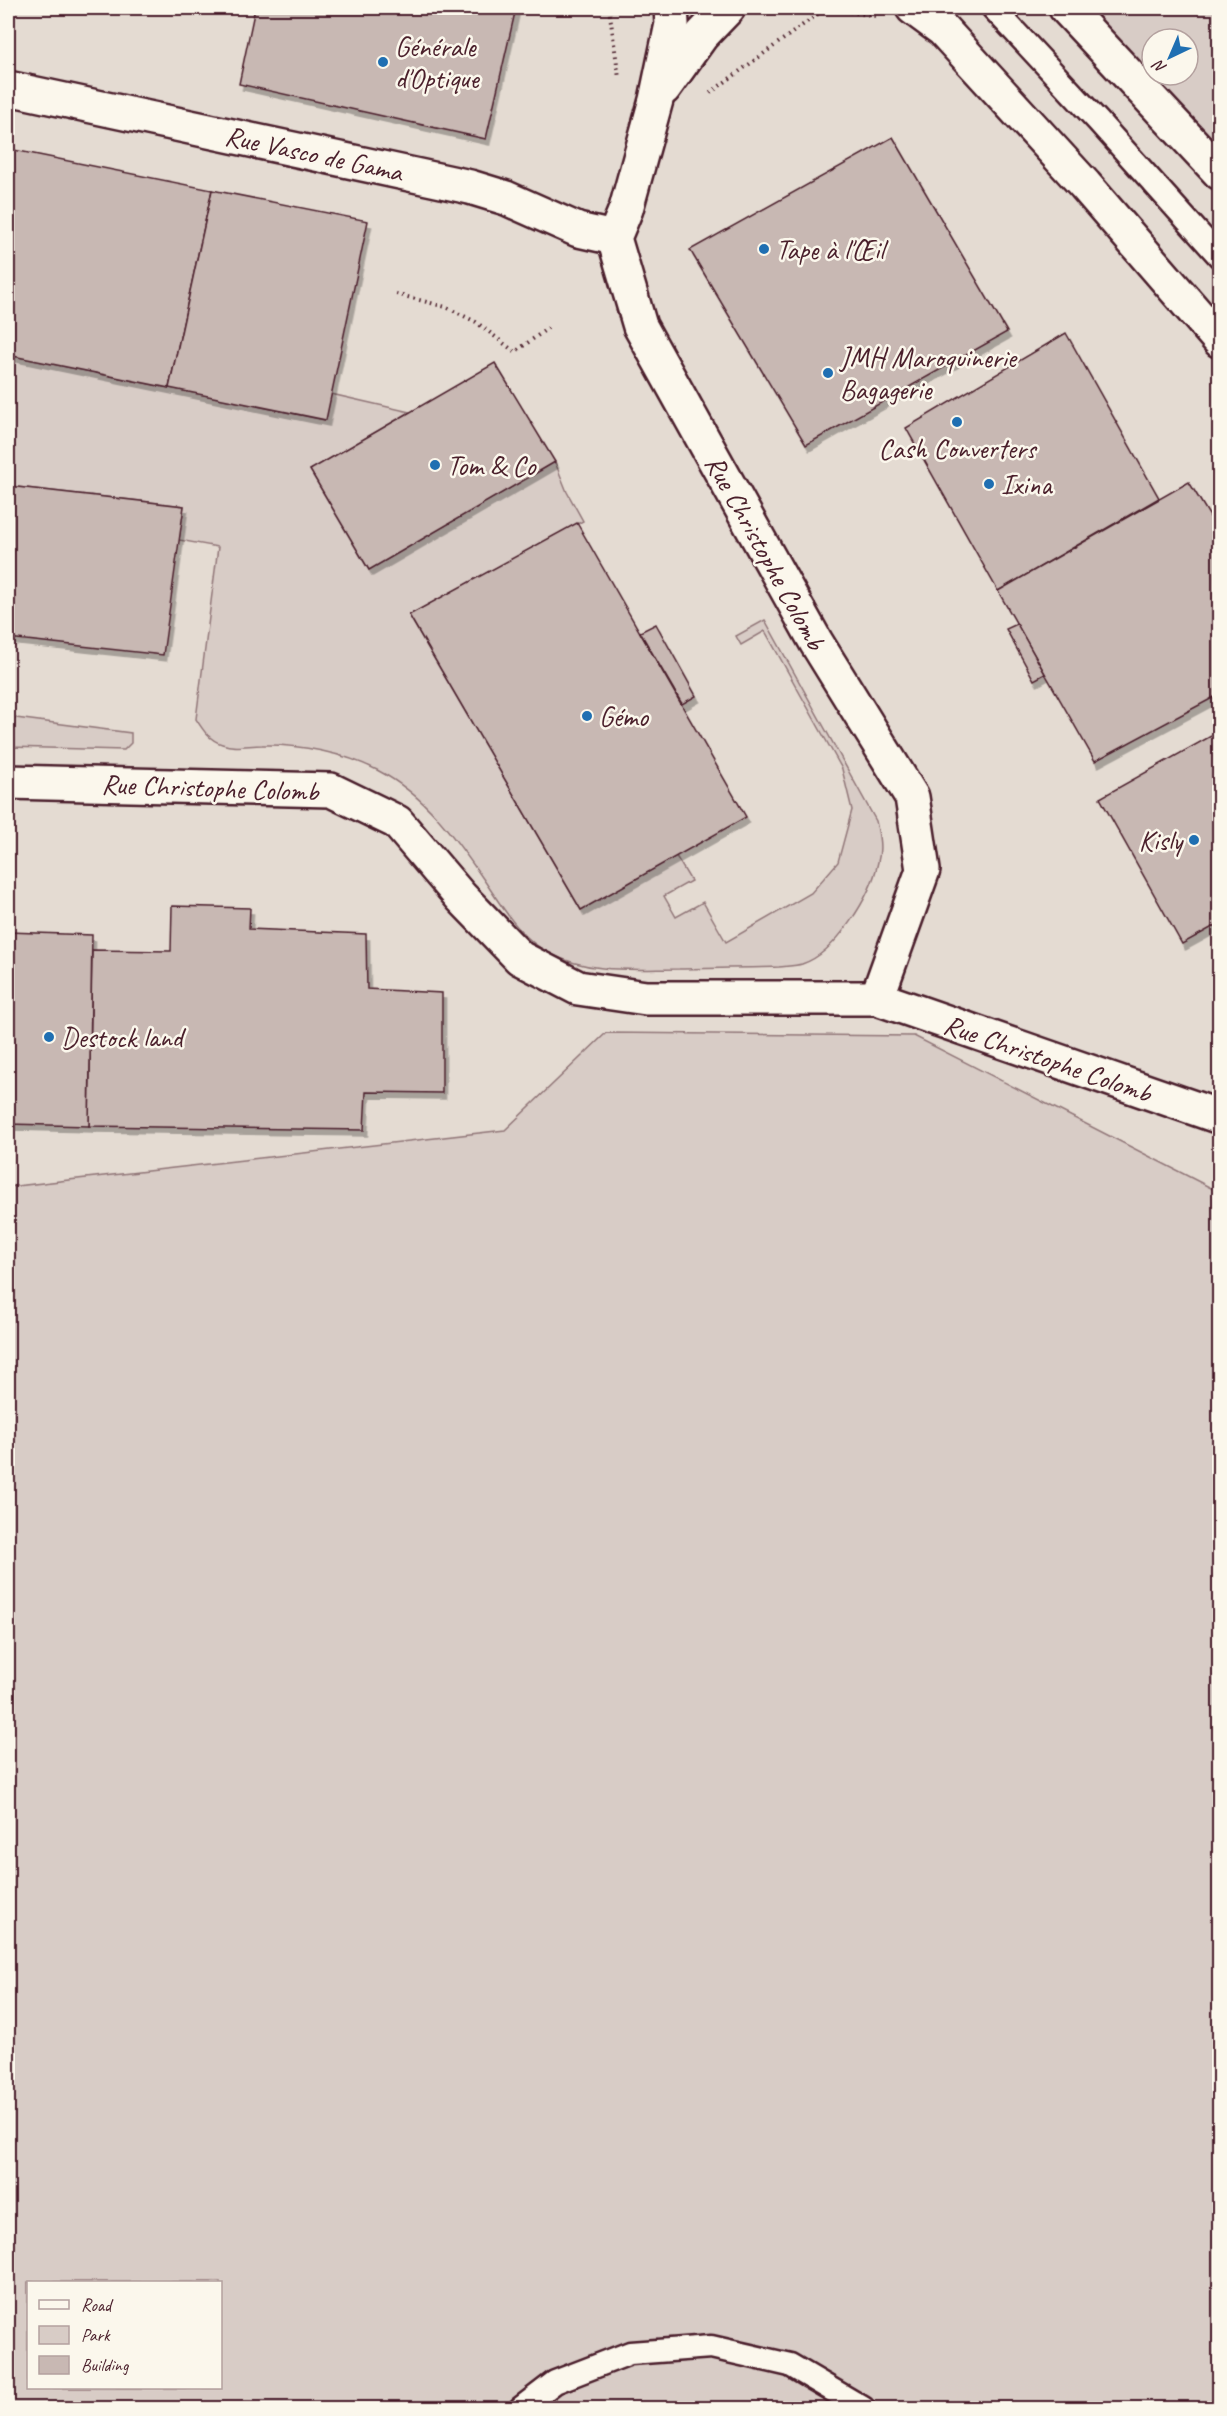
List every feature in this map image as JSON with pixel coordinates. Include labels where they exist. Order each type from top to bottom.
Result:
[{"type":"street","points":[[614,238],[626,209],[656,100],[672,24],[671,8]]},
{"type":"street","points":[[656,100],[702,35],[729,8]]},
{"type":"street","points":[[913,8],[943,30],[1085,185],[1220,340]]},
{"type":"street","points":[[1066,8],[1220,173]]},
{"type":"street","name":"Rue Vasco de Gama","points":[[8,88],[470,187],[506,198],[578,230],[614,238]]},
{"type":"street","name":"Rue Christophe Colomb","points":[[614,238],[644,332],[816,642],[912,796],[923,870],[877,998]]},
{"type":"street","name":"Rue Christophe Colomb","points":[[8,782],[331,790],[397,822],[461,897],[520,958],[578,988],[646,998],[877,998],[1220,1117]]},
{"type":"lane","points":[[993,8],[1220,257]]},
{"type":"lane","points":[[521,2409],[555,2382],[630,2353],[711,2347],[790,2365],[863,2409]]},
{"type":"path","points":[[609,8],[621,88]]},
{"type":"path","points":[[706,96],[826,8],[870,14],[880,19]]},
{"type":"path","points":[[396,294],[446,307],[476,322],[515,352],[548,328]]},
{"type":"shaded area","points":[[8,8],[1219,8],[1219,1192],[914,1036],[606,1033],[505,1130],[8,1187]]},
{"type":"green space","points":[[1086,8],[1219,8],[1219,157],[1157,87],[1200,87],[1200,27],[1140,27],[1140,68]]},
{"type":"green space","points":[[8,355],[325,420],[331,394],[410,412],[310,470],[369,570],[555,462],[567,492],[583,521],[409,615],[581,910],[676,856],[691,881],[664,896],[676,917],[703,902],[726,942],[811,893],[838,862],[852,810],[842,769],[765,631],[741,645],[736,636],[765,620],[876,821],[880,847],[878,862],[868,891],[850,922],[839,936],[815,958],[796,965],[613,969],[564,960],[539,947],[521,931],[439,819],[395,780],[364,764],[336,754],[276,745],[232,746],[213,740],[196,719],[218,547],[179,540],[184,506],[8,486]]},
{"type":"green space","points":[[8,717],[131,733],[131,743],[124,750],[8,747]]},
{"type":"green space","points":[[606,1033],[914,1036],[1219,1192],[1219,2408],[8,2408],[8,1187],[505,1130]]},
{"type":"building","points":[[255,8],[516,8],[486,139],[239,84]]},
{"type":"building","points":[[893,137],[1007,332],[806,445],[690,250]]},
{"type":"building","points":[[14,150],[212,190],[169,388],[8,355],[8,154]]},
{"type":"building","points":[[212,190],[368,221],[326,420],[169,388]]},
{"type":"building","points":[[1066,333],[1159,498],[998,591],[906,428]]},
{"type":"building","points":[[495,363],[555,462],[369,570],[310,470]]},
{"type":"building","points":[[1189,482],[1220,533],[1220,694],[1095,761],[998,591]]},
{"type":"building","points":[[8,486],[184,506],[163,655],[8,638]]},
{"type":"building","points":[[577,523],[746,817],[581,910],[409,615]]},
{"type":"building","points":[[656,624],[696,696],[682,704],[640,632]]},
{"type":"building","points":[[1017,624],[1045,674],[1034,680],[1006,629]]},
{"type":"building","points":[[1220,731],[1220,923],[1182,944],[1100,798]]},
{"type":"building","points":[[172,906],[250,908],[249,929],[366,934],[367,989],[442,993],[442,1093],[366,1092],[364,1130],[89,1126],[92,950],[171,951]]},
{"type":"building","name":"Destock land","points":[[8,932],[92,935],[89,1126],[8,1124]]},
{"type":"place","name":"Générale d'Optique","points":[[383,62]]},
{"type":"place","name":"Tape à l'Œil","points":[[764,249]]},
{"type":"place","name":"JMH Maroquinerie Bagagerie","points":[[828,373]]},
{"type":"place","name":"Cash Converters","points":[[957,422]]},
{"type":"place","name":"Tom & Co","points":[[435,465]]},
{"type":"place","name":"Ixina","points":[[989,484]]},
{"type":"place","name":"Gémo","points":[[587,716]]},
{"type":"place","name":"Kisly","points":[[1194,840]]},
{"type":"place","name":"Destock land","points":[[49,1037]]}]
